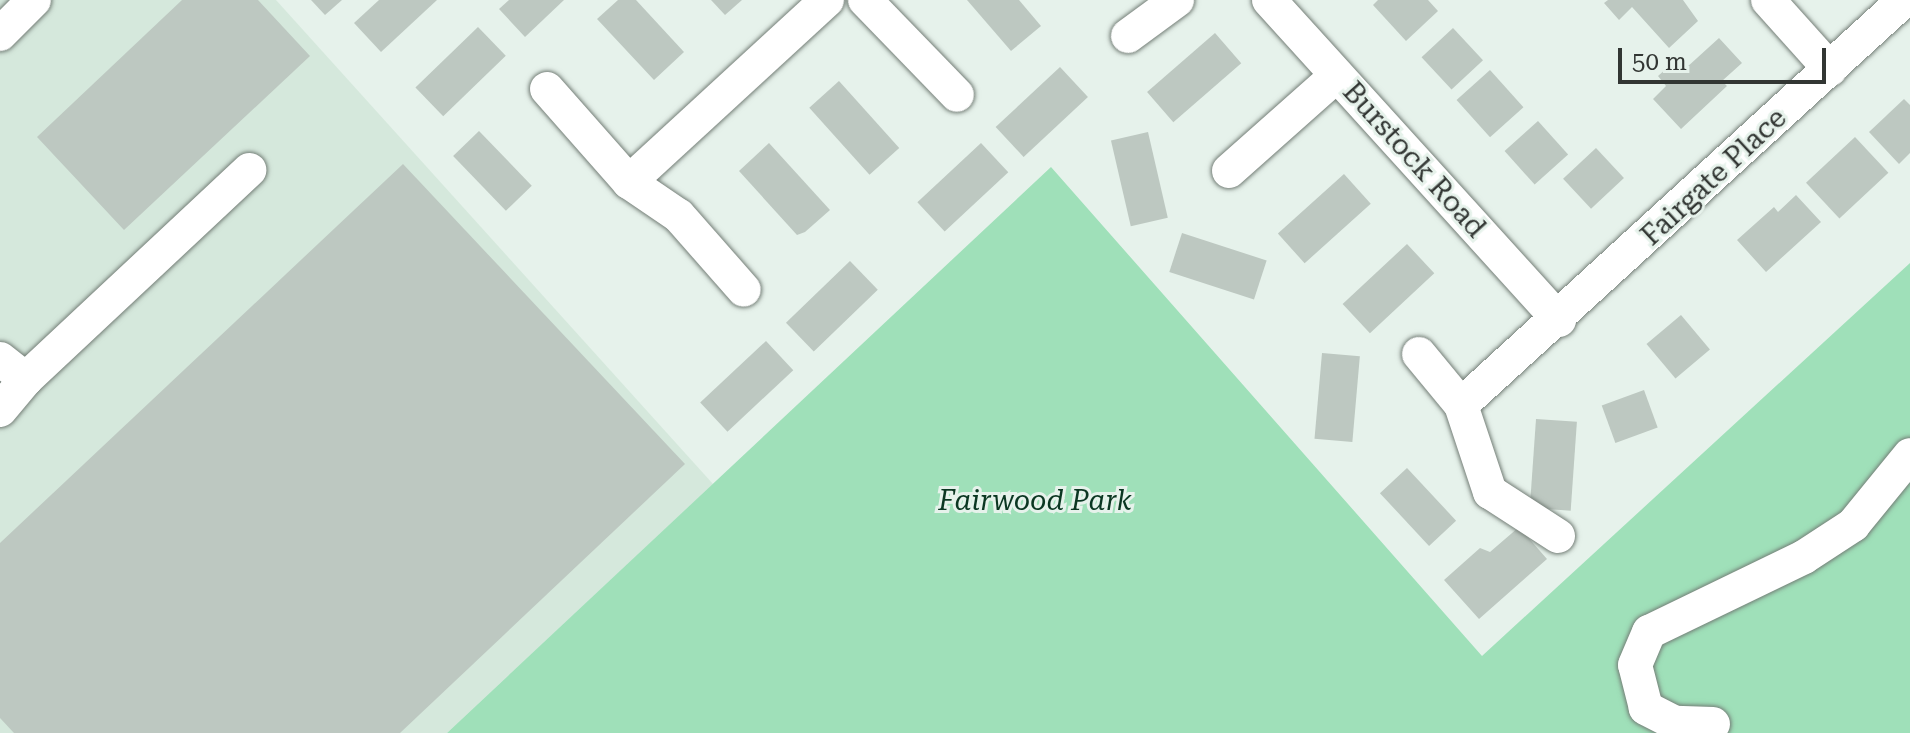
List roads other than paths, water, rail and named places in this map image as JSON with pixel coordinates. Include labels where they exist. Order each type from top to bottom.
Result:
[{"type":"street","points":[[0,34],[34,0]]},
{"type":"street","points":[[629,182],[827,0]]},
{"type":"street","points":[[865,0],[957,95]]},
{"type":"street","points":[[1128,36],[1177,0]]},
{"type":"street","name":"Burstock Road","points":[[1269,0],[1559,320]]},
{"type":"street","points":[[1768,0],[1830,69]]},
{"type":"street","name":"Fairgate Place","points":[[1461,405],[1559,320],[1904,0]]},
{"type":"street","points":[[1229,171],[1337,75]]},
{"type":"street","points":[[547,89],[629,182],[679,216],[744,290]]},
{"type":"street","points":[[0,410],[13,369],[249,170]]},
{"type":"street","points":[[1419,354],[1461,405],[1490,492],[1558,536]]},
{"type":"street","points":[[1713,724],[1675,723],[1646,708],[1635,665],[1649,632],[1804,557],[1853,525],[1910,455]]},
{"type":"park label","name":"Fairwood Park","points":[[1035,501]]}]
